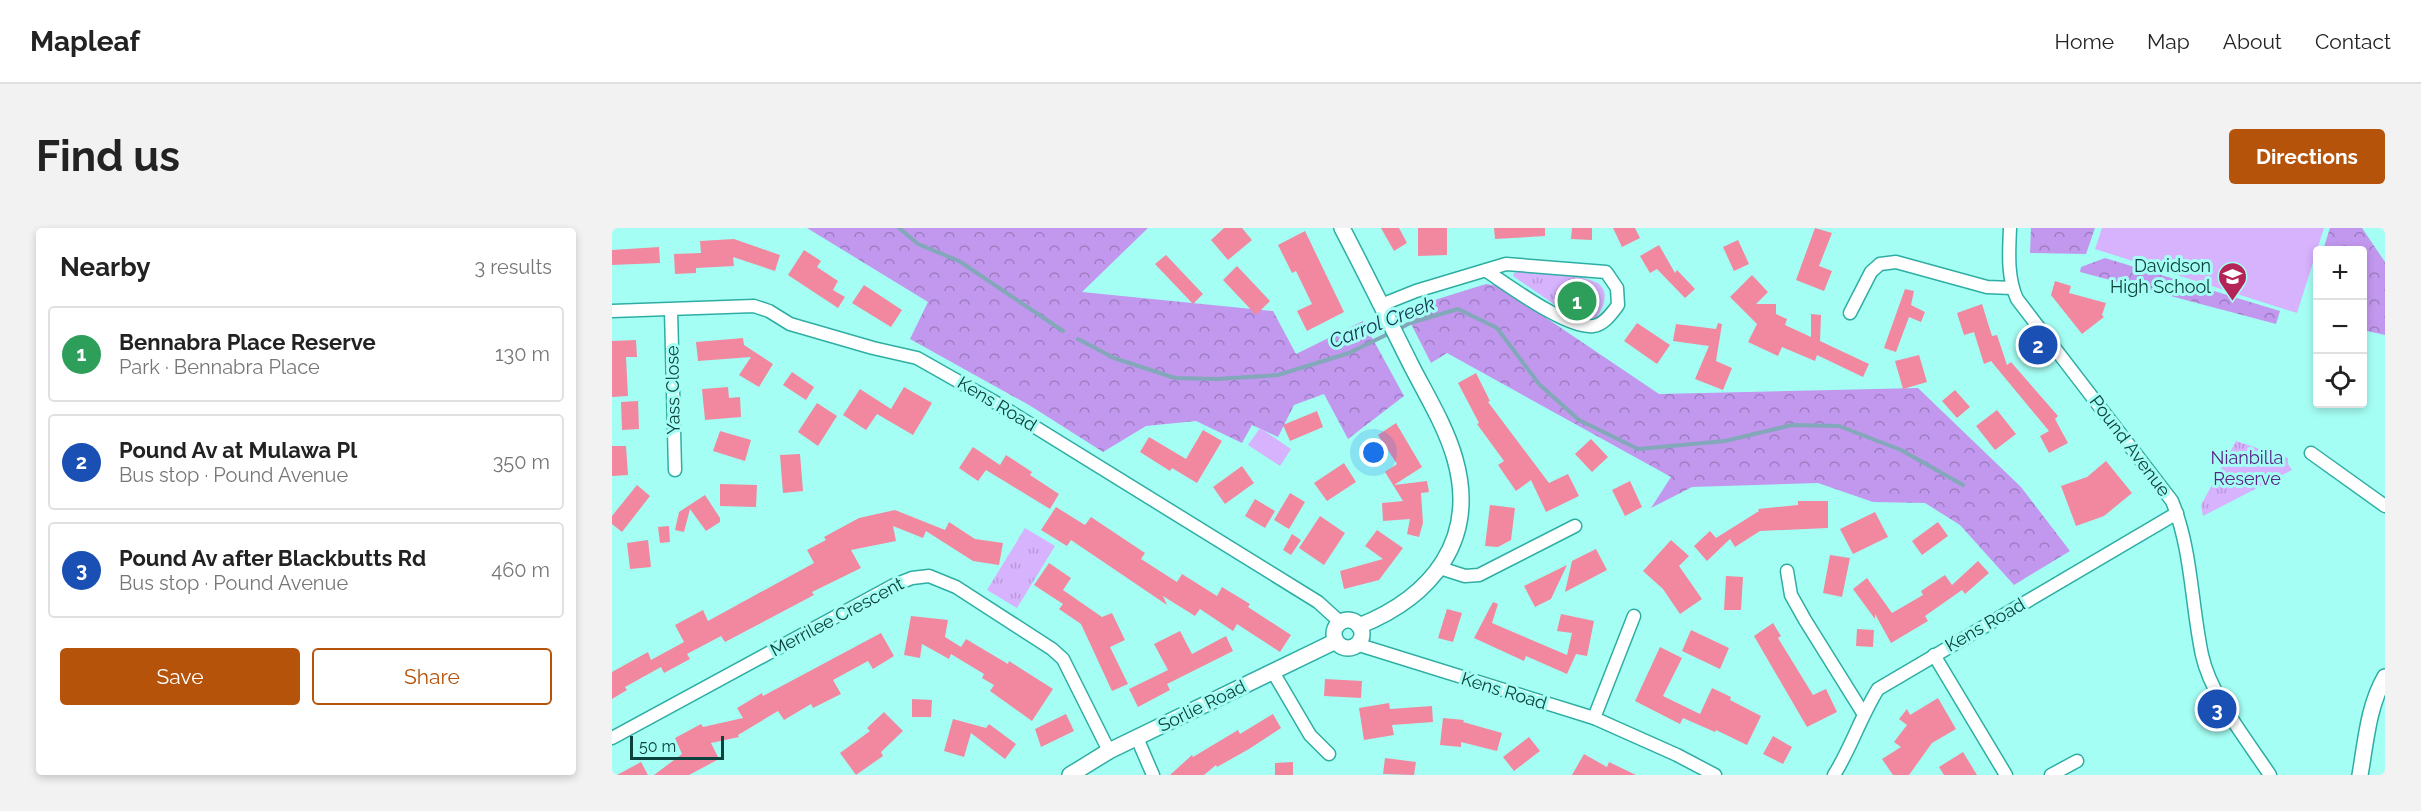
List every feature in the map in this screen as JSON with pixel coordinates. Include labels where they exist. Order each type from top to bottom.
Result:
[{"type":"street","points":[[1342,228],[1455,458],[1461,489],[1459,521],[1452,546],[1440,568],[1412,598],[1385,616],[1359,626]]},
{"type":"street","name":"Pound Avenue","points":[[2010,228],[2009,256],[2012,288],[2024,311],[2169,496],[2184,534],[2203,656],[2223,702],[2270,775]]},
{"type":"street","points":[[1850,313],[1871,272],[1880,264],[1896,262],[1988,287],[2012,288]]},
{"type":"street","points":[[1381,305],[1416,291],[1485,270],[1506,264],[1606,272],[1617,288],[1618,305],[1609,317],[1595,326],[1573,324],[1485,270]]},
{"type":"street","name":"Kens Road","points":[[612,311],[754,306],[769,311],[790,324],[917,358],[993,401],[1318,602],[1340,622]]},
{"type":"street","name":"Yass Close","points":[[671,310],[675,470]]},
{"type":"street","points":[[2311,453],[2385,506]]},
{"type":"street","name":"Kens Road","points":[[1834,775],[1849,751],[1863,712],[1878,689],[2176,513]]},
{"type":"street","points":[[1440,568],[1464,576],[1479,575],[1575,526]]},
{"type":"street","points":[[1787,571],[1791,595],[1804,620],[1863,712]]},
{"type":"street","name":"Merrilee Crescent","points":[[612,738],[894,585],[912,578],[928,576],[956,587],[1052,649],[1063,659],[1109,751]]},
{"type":"street","points":[[1594,718],[1634,616]]},
{"type":"street","points":[[1350,620],[1359,626],[1361,636],[1356,644],[1344,647],[1336,641],[1335,631],[1340,622],[1350,620]]},
{"type":"street","name":"Sorlie Road","points":[[1070,775],[1109,751],[1336,641]]},
{"type":"street","name":"Kens Road","points":[[1356,644],[1594,718],[1677,755],[1715,775]]},
{"type":"street","points":[[1934,655],[2006,775]]},
{"type":"street","points":[[1273,672],[1310,735],[1329,754]]},
{"type":"street","points":[[2360,775],[2370,717],[2376,694],[2385,677]]},
{"type":"street","points":[[1137,738],[1153,775]]},
{"type":"street","points":[[2050,775],[2077,761]]},
{"type":"green space","points":[[807,228],[1148,228],[1082,292],[1273,311],[1296,354],[1363,321],[1404,396],[1348,439],[1324,394],[1294,405],[1278,437],[1252,425],[1242,443],[1196,421],[1146,426],[1103,452],[1029,405],[910,339],[928,302]]},
{"type":"green space","points":[[2031,228],[2095,228],[2086,254],[2030,253]]},
{"type":"green space","points":[[2102,228],[2324,228],[2318,246],[2313,246],[2313,263],[2297,313],[2095,249]]},
{"type":"green space","points":[[2330,228],[2362,228],[2385,262],[2385,335],[2367,331],[2367,246],[2324,246]]},
{"type":"green space","points":[[2105,258],[2280,311],[2276,324],[2080,272],[2081,267]]},
{"type":"green space","points":[[1520,271],[1573,276],[1593,281],[1599,284],[1604,292],[1601,310],[1596,318],[1577,320],[1513,276],[1514,273]]},
{"type":"green space","points":[[1486,284],[1499,286],[1659,394],[1918,388],[2021,487],[2070,551],[2014,585],[1960,525],[1925,503],[1873,502],[1818,483],[1692,487],[1651,508],[1671,477],[1447,353],[1431,363],[1407,316],[1412,307]]},
{"type":"green space","points":[[1260,428],[1291,449],[1280,466],[1248,445]]},
{"type":"green space","name":"Nianbilla Reserve","points":[[2236,441],[2288,458],[2288,464],[2292,470],[2203,516],[2201,505]]},
{"type":"green space","points":[[1025,528],[1055,546],[1017,608],[987,590]]},
{"type":"building","points":[[1224,228],[1242,228],[1252,240],[1228,260],[1211,240]]},
{"type":"building","points":[[1381,228],[1399,228],[1407,243],[1394,251]]},
{"type":"building","points":[[1418,228],[1447,228],[1447,255],[1418,256]]},
{"type":"building","points":[[1494,228],[1545,228],[1545,236],[1495,239]]},
{"type":"building","points":[[1572,228],[1592,228],[1592,240],[1571,239]]},
{"type":"building","points":[[1613,228],[1635,228],[1640,238],[1622,247]]},
{"type":"building","points":[[1815,228],[1832,233],[1819,266],[1832,271],[1824,291],[1796,280]]},
{"type":"building","points":[[1305,231],[1344,312],[1307,331],[1297,311],[1312,304],[1296,271],[1292,273],[1278,245]]},
{"type":"building","points":[[734,239],[780,255],[775,271],[733,257],[734,266],[696,268],[696,273],[675,274],[674,254],[701,253],[700,241]]},
{"type":"building","points":[[1738,240],[1749,264],[1734,271],[1723,247]]},
{"type":"building","points":[[1659,245],[1675,273],[1677,270],[1695,289],[1685,298],[1657,269],[1650,273],[1640,256]]},
{"type":"building","points":[[659,247],[660,263],[612,265],[612,250]]},
{"type":"building","points":[[804,250],[821,261],[817,267],[838,281],[833,290],[845,297],[838,308],[788,275]]},
{"type":"building","points":[[1166,255],[1203,294],[1193,304],[1155,264]]},
{"type":"building","points":[[1237,266],[1270,301],[1256,315],[1223,280]]},
{"type":"building","points":[[1752,275],[1768,292],[1756,304],[1776,304],[1776,314],[1787,319],[1785,325],[1811,337],[1811,314],[1821,315],[1820,341],[1869,364],[1863,377],[1817,355],[1815,361],[1782,347],[1778,356],[1748,342],[1757,324],[1730,297]]},
{"type":"building","points":[[2055,281],[2071,286],[2069,293],[2106,303],[2102,315],[2104,317],[2082,334],[2051,295]]},
{"type":"building","points":[[864,285],[902,310],[891,327],[852,303]]},
{"type":"building","points":[[1905,289],[1914,291],[1911,305],[1925,312],[1921,322],[1909,317],[1896,352],[1884,348]]},
{"type":"building","points":[[1982,304],[1992,336],[1997,335],[2007,365],[2011,362],[2058,416],[2055,419],[2068,443],[2049,453],[2040,436],[2049,431],[1991,361],[1984,364],[1974,332],[1964,335],[1957,313]]},
{"type":"building","points":[[1637,323],[1670,345],[1657,364],[1624,341]]},
{"type":"building","points":[[1718,323],[1722,324],[1716,361],[1732,368],[1723,390],[1695,379],[1709,346],[1673,341],[1676,324],[1716,329]]},
{"type":"building","points":[[743,338],[744,345],[773,364],[759,387],[739,375],[751,357],[698,361],[696,342]]},
{"type":"building","points":[[636,340],[637,357],[626,357],[628,396],[612,397],[612,341]]},
{"type":"building","points":[[1919,355],[1927,382],[1903,389],[1895,361]]},
{"type":"building","points":[[792,372],[814,387],[806,400],[783,385]]},
{"type":"building","points":[[1476,373],[1490,401],[1488,402],[1549,483],[1568,474],[1579,496],[1546,512],[1531,480],[1516,491],[1498,465],[1504,461],[1477,424],[1479,423],[1458,383]]},
{"type":"building","points":[[728,387],[729,398],[740,397],[741,417],[705,420],[702,389]]},
{"type":"building","points":[[904,387],[932,403],[913,435],[877,414],[866,430],[843,415],[860,389],[891,409]]},
{"type":"building","points":[[1955,390],[1970,407],[1957,418],[1942,401]]},
{"type":"building","points":[[638,401],[639,429],[622,430],[621,402]]},
{"type":"building","points":[[817,403],[837,416],[818,446],[798,432]]},
{"type":"building","points":[[1997,410],[2016,434],[1995,450],[1976,426]]},
{"type":"building","points":[[1317,411],[1323,427],[1290,441],[1283,425]]},
{"type":"building","points":[[1396,423],[1422,467],[1394,485],[1427,481],[1429,492],[1421,493],[1423,523],[1419,537],[1407,534],[1410,519],[1383,521],[1382,503],[1403,501],[1385,472],[1397,464],[1378,435]]},
{"type":"building","points":[[1203,430],[1222,441],[1197,483],[1172,468],[1170,471],[1140,452],[1149,437],[1186,459]]},
{"type":"building","points":[[720,431],[751,440],[745,461],[713,451]]},
{"type":"building","points":[[1591,439],[1608,457],[1592,472],[1575,454]]},
{"type":"building","points":[[612,446],[626,446],[628,475],[612,476]]},
{"type":"building","points":[[973,447],[1000,465],[1006,455],[1032,472],[1030,475],[1059,494],[1050,509],[986,470],[978,481],[959,468]]},
{"type":"building","points":[[800,454],[803,491],[783,493],[780,455]]},
{"type":"building","points":[[2106,461],[2132,493],[2104,516],[2076,526],[2061,486],[2087,477]]},
{"type":"building","points":[[1344,463],[1356,482],[1327,501],[1314,483]]},
{"type":"building","points":[[1242,466],[1254,483],[1225,504],[1213,487]]},
{"type":"building","points":[[1630,481],[1642,507],[1625,516],[1612,490]]},
{"type":"building","points":[[720,484],[757,485],[756,507],[720,506]]},
{"type":"building","points":[[637,485],[650,496],[622,532],[612,524],[612,516]]},
{"type":"building","points":[[1290,493],[1305,502],[1289,529],[1274,520]]},
{"type":"building","points":[[705,495],[720,518],[720,522],[706,531],[690,509],[684,532],[675,530],[679,512]]},
{"type":"building","points":[[1255,499],[1275,511],[1265,528],[1245,516]]},
{"type":"building","points":[[1798,501],[1828,501],[1828,528],[1760,531],[1735,547],[1730,539],[1707,561],[1694,546],[1710,531],[1716,538],[1759,511],[1758,509],[1798,505]]},
{"type":"building","points":[[1490,505],[1515,508],[1511,540],[1498,547],[1485,546]]},
{"type":"building","points":[[1056,507],[1085,525],[1091,517],[1145,553],[1141,559],[1177,582],[1182,574],[1217,596],[1222,587],[1250,604],[1248,607],[1291,635],[1280,652],[1237,624],[1233,631],[1200,609],[1195,616],[1163,596],[1167,605],[1071,540],[1067,546],[1041,530]]},
{"type":"building","points":[[895,510],[945,530],[949,522],[975,539],[1003,543],[999,565],[973,561],[926,531],[923,538],[893,526],[896,541],[851,550],[861,568],[812,592],[814,595],[725,642],[721,636],[687,654],[690,659],[664,673],[661,667],[625,687],[627,690],[612,699],[612,672],[648,652],[651,660],[684,642],[675,625],[703,610],[708,621],[814,563],[807,550],[826,540],[824,537],[859,518]]},
{"type":"building","points":[[1875,512],[1888,537],[1853,554],[1840,529]]},
{"type":"building","points":[[1320,516],[1345,533],[1324,565],[1299,548]]},
{"type":"building","points":[[1938,522],[1948,536],[1922,555],[1912,541]]},
{"type":"building","points":[[669,526],[670,542],[660,543],[658,527]]},
{"type":"building","points":[[1377,530],[1403,548],[1379,580],[1344,589],[1340,571],[1383,559],[1365,546]]},
{"type":"building","points":[[1292,534],[1301,540],[1291,555],[1283,550]]},
{"type":"building","points":[[648,540],[651,567],[630,569],[627,543]]},
{"type":"building","points":[[1671,540],[1689,556],[1679,566],[1702,599],[1680,614],[1663,589],[1643,571]]},
{"type":"building","points":[[1596,549],[1607,570],[1565,592],[1572,561]]},
{"type":"building","points":[[1830,555],[1850,558],[1842,597],[1823,593]]},
{"type":"building","points":[[1978,561],[1989,573],[1965,594],[1962,590],[1925,616],[1928,621],[1891,643],[1875,614],[1875,619],[1853,589],[1867,578],[1892,613],[1923,595],[1921,591],[1945,575],[1952,585]]},
{"type":"building","points":[[1049,563],[1071,578],[1063,590],[1102,617],[1112,613],[1125,640],[1110,647],[1128,684],[1112,691],[1081,624],[1059,609],[1063,604],[1034,585]]},
{"type":"building","points":[[1567,565],[1551,599],[1535,607],[1524,586]]},
{"type":"building","points":[[1726,576],[1743,577],[1741,610],[1724,610]]},
{"type":"building","points":[[1493,602],[1498,604],[1492,623],[1567,655],[1572,633],[1557,631],[1561,614],[1594,621],[1587,656],[1576,654],[1567,674],[1526,656],[1524,661],[1474,638]]},
{"type":"building","points":[[1447,609],[1462,613],[1453,642],[1438,638]]},
{"type":"building","points":[[911,616],[948,620],[945,637],[961,647],[966,639],[1008,664],[1009,661],[1053,689],[1032,721],[990,691],[994,685],[982,678],[984,674],[951,654],[949,659],[922,644],[920,658],[904,655]]},
{"type":"building","points":[[1773,623],[1781,636],[1778,638],[1813,695],[1826,689],[1837,712],[1807,727],[1754,636]]},
{"type":"building","points":[[1857,629],[1874,630],[1873,647],[1856,646]]},
{"type":"building","points":[[1691,630],[1729,648],[1720,669],[1682,651]]},
{"type":"building","points":[[1180,631],[1192,654],[1226,636],[1233,651],[1167,684],[1170,690],[1138,707],[1129,689],[1168,670],[1154,644]]},
{"type":"building","points":[[881,633],[894,656],[873,669],[868,661],[833,680],[841,694],[813,708],[811,704],[784,720],[778,711],[738,735],[739,737],[711,743],[719,759],[689,775],[654,775],[682,754],[675,738],[701,724],[703,727],[743,718],[737,708]]},
{"type":"building","points":[[1660,647],[1682,658],[1663,696],[1700,714],[1712,688],[1731,697],[1730,700],[1761,716],[1747,745],[1683,718],[1680,724],[1635,701]]},
{"type":"building","points":[[1325,679],[1362,681],[1361,698],[1324,696]]},
{"type":"building","points":[[1938,698],[1956,729],[1932,743],[1909,775],[1893,775],[1882,759],[1901,747],[1894,742],[1907,725],[1899,719],[1907,709],[1910,715]]},
{"type":"building","points":[[912,699],[932,700],[931,717],[912,717]]},
{"type":"building","points":[[1389,703],[1390,709],[1432,706],[1433,722],[1392,725],[1394,735],[1364,740],[1359,708]]},
{"type":"building","points":[[884,712],[903,731],[881,752],[883,756],[856,775],[840,753],[870,731],[867,728]]},
{"type":"building","points":[[1066,714],[1074,731],[1041,747],[1035,729]]},
{"type":"building","points":[[1273,714],[1281,728],[1249,749],[1217,767],[1216,765],[1204,775],[1170,775],[1192,755],[1193,757],[1238,730],[1240,734]]},
{"type":"building","points":[[1443,718],[1464,720],[1463,722],[1502,733],[1497,751],[1461,742],[1461,747],[1440,745]]},
{"type":"building","points":[[953,719],[986,728],[989,724],[1016,744],[1005,759],[971,733],[964,757],[944,751]]},
{"type":"building","points":[[1773,736],[1792,747],[1783,764],[1763,754]]},
{"type":"building","points":[[1529,737],[1540,751],[1514,771],[1503,757]]},
{"type":"building","points":[[1963,752],[1977,775],[1944,775],[1939,767]]},
{"type":"building","points":[[1584,754],[1607,767],[1609,762],[1636,775],[1572,775]]},
{"type":"building","points":[[1385,758],[1416,762],[1414,775],[1383,774]]},
{"type":"building","points":[[641,762],[648,775],[617,775]]},
{"type":"building","points":[[1293,762],[1293,775],[1275,775],[1275,763]]},
{"type":"waterway","name":"Carrol Creek","points":[[899,228],[918,244],[959,261],[1063,331]]},
{"type":"waterway","name":"Carrol Creek","points":[[1397,330],[1410,323],[1458,309],[1497,328],[1539,384],[1579,420],[1638,449],[1725,441],[1792,425],[1839,426],[1901,450],[1963,485]]},
{"type":"waterway","name":"Carrol Creek","points":[[1078,339],[1114,358],[1175,378],[1217,379],[1278,375],[1349,353],[1390,333]]},
{"type":"place","name":"Bennabra Place Reserve","points":[[1577,301]]},
{"type":"place","name":"Davidson High School","points":[[2232,302]]},
{"type":"place","name":"Pound Av at Mulawa Pl","points":[[2038,345]]},
{"type":"place","name":"Pound Av after Blackbutts Rd","points":[[2217,709]]}]
